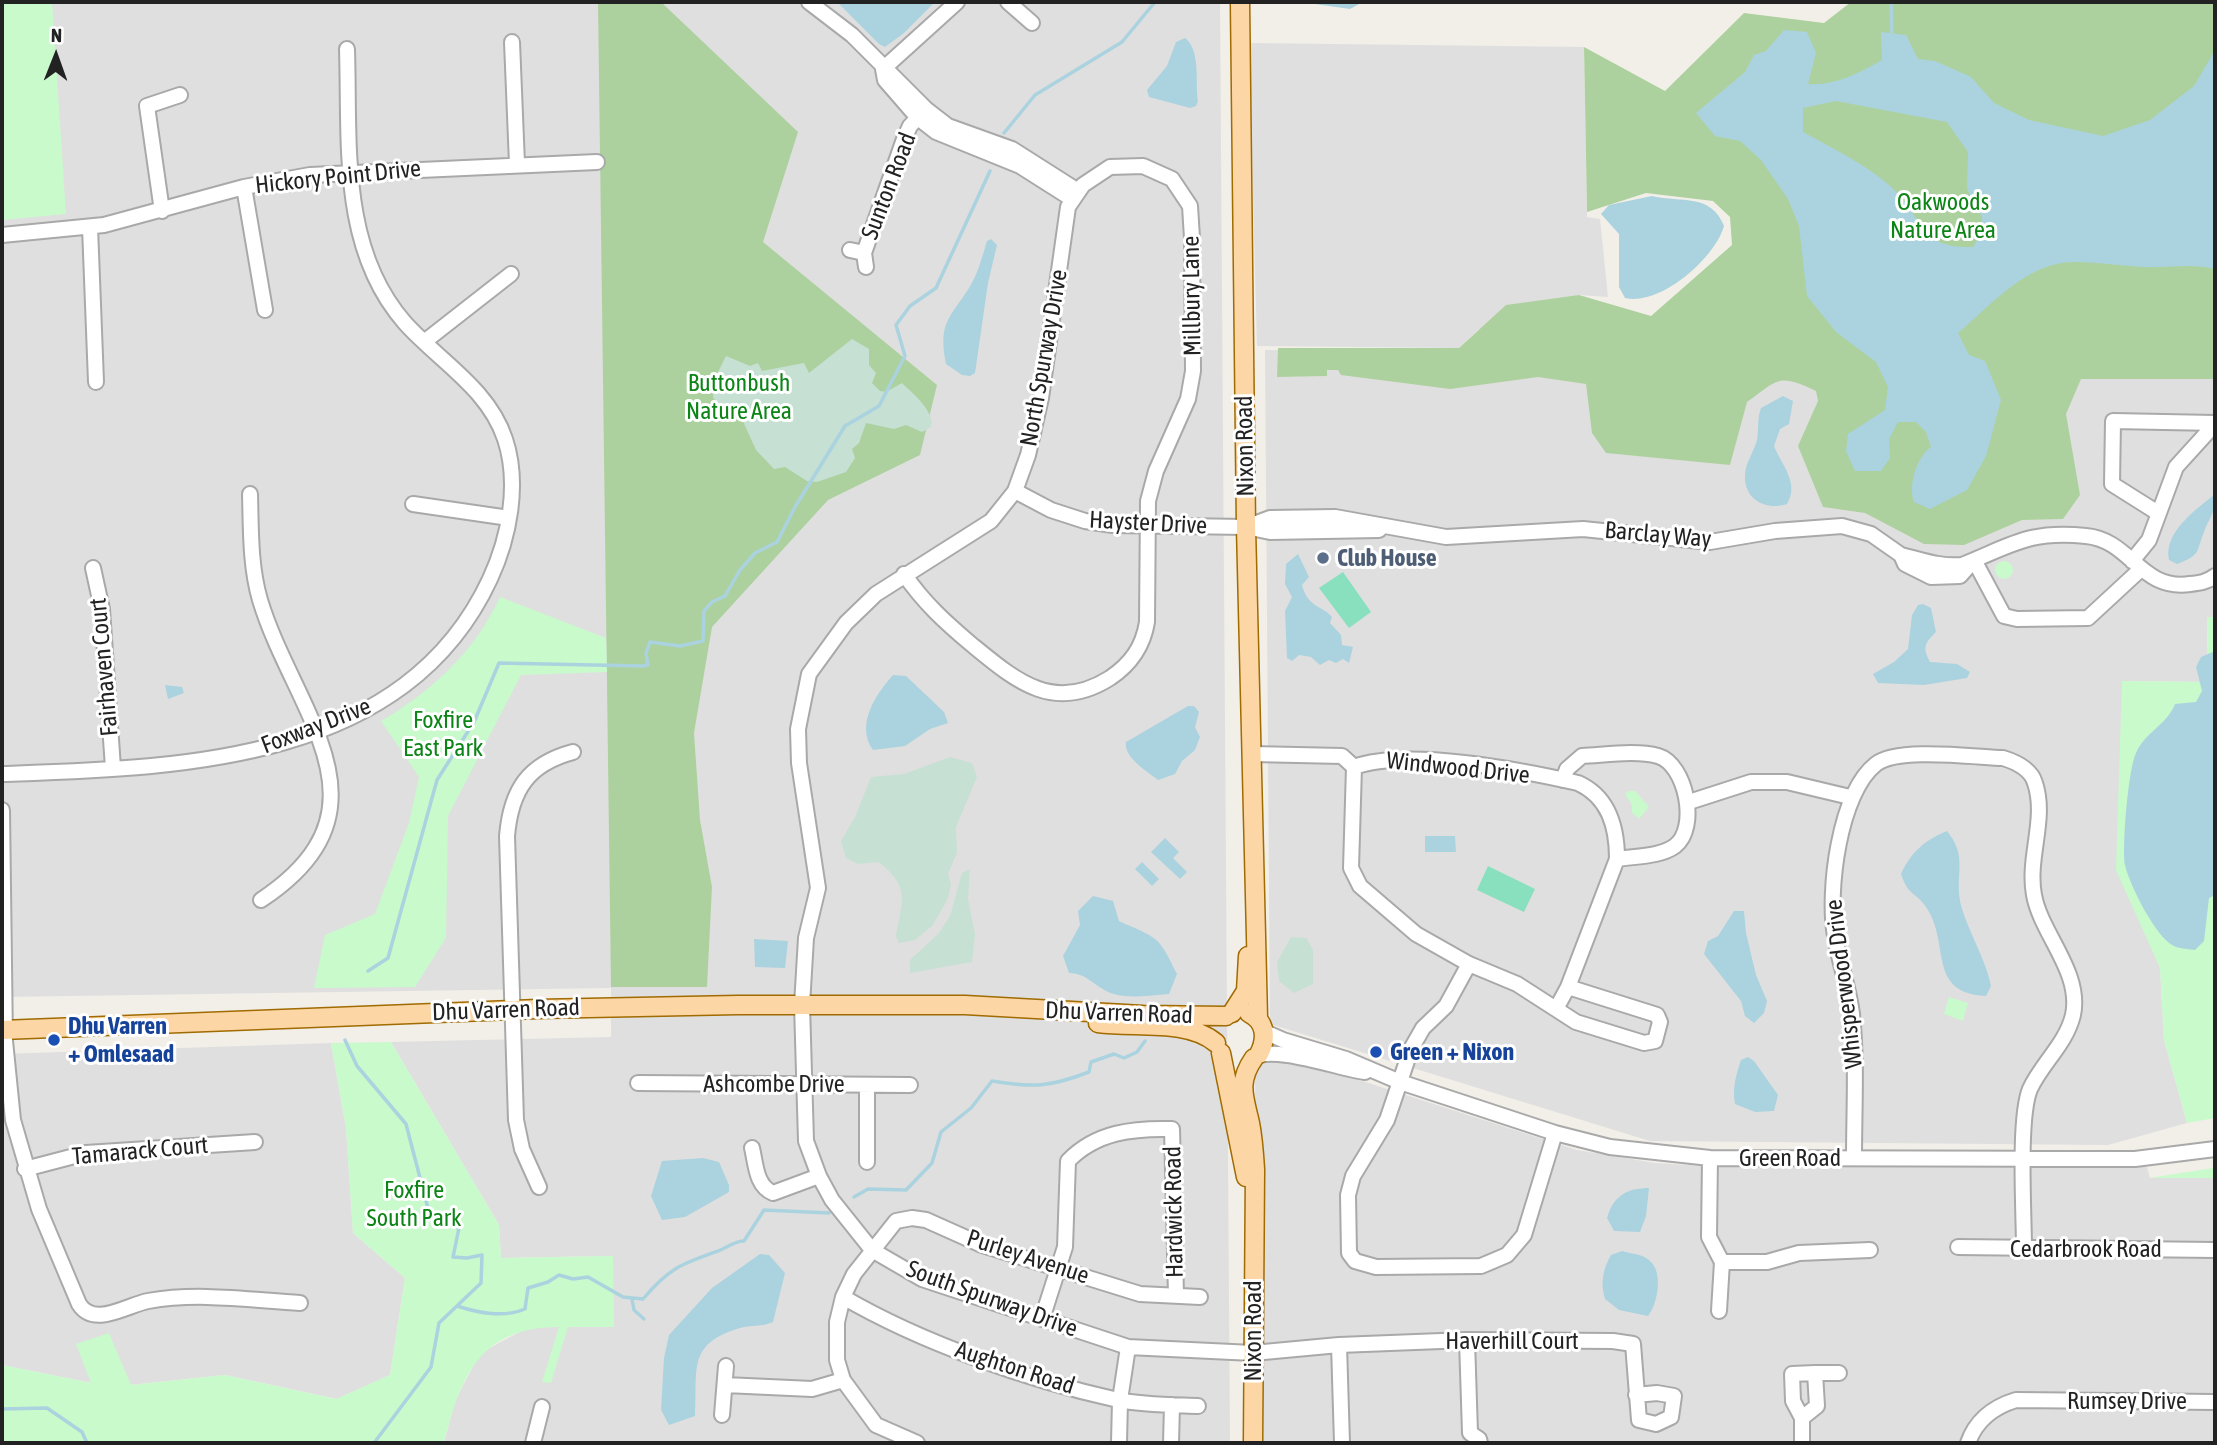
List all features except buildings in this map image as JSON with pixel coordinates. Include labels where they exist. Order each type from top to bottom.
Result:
[{"type":"main road","name":"Nixon Road","points":[[1240,2],[1246,527],[1261,1022]]},
{"type":"main road","name":"Nixon Road","points":[[1229,1014],[1245,991],[1255,890]]},
{"type":"main road","name":"Dhu Varren Road","points":[[3,1030],[512,1010],[802,1005],[965,1005],[1011,1009],[1229,1014]]},
{"type":"main road","name":"Dhu Varren Road","points":[[1011,1009],[1122,1026],[1184,1027],[1197,1030],[1219,1048]]},
{"type":"main road","points":[[1249,1013],[1261,1022],[1264,1042],[1256,1056],[1237,1060],[1219,1048],[1218,1028],[1229,1014],[1249,1013]]},
{"type":"main road","name":"Nixon Road","points":[[1219,1048],[1252,1219]]},
{"type":"main road","name":"Nixon Road","points":[[1253,1443],[1254,1143],[1241,1088],[1244,1072],[1256,1056]]},
{"type":"street","points":[[809,2],[852,35],[883,69],[895,75],[922,114],[1023,162],[1075,195]]},
{"type":"street","points":[[883,69],[957,2]]},
{"type":"street","points":[[1008,2],[1032,23]]},
{"type":"street","points":[[512,42],[517,164]]},
{"type":"street","name":"Foxway Drive","points":[[2,774],[200,762],[246,753],[316,731],[379,703],[415,677],[444,650],[484,592],[503,548],[509,517],[510,464],[499,426],[474,388],[424,342],[394,309],[369,265],[358,231],[351,172],[347,49]]},
{"type":"street","points":[[162,211],[147,106],[180,94]]},
{"type":"street","name":"Sunton Road","points":[[860,257],[904,139],[922,114]]},
{"type":"street","name":"Hickory Point Drive","points":[[2,235],[90,227],[162,211],[244,187],[351,172],[597,162]]},
{"type":"street","name":"Millbury Lane","points":[[904,574],[928,607],[1009,675],[1032,688],[1069,693],[1095,685],[1115,674],[1133,658],[1143,641],[1148,610],[1147,524],[1156,471],[1188,399],[1193,371],[1189,206],[1172,179],[1143,166],[1111,167],[1075,195]]},
{"type":"street","points":[[244,187],[265,310]]},
{"type":"street","name":"North Spurway Drive","points":[[802,1005],[806,938],[818,888],[799,763],[798,729],[809,674],[826,648],[876,594],[904,574],[969,538],[991,521],[1015,491],[1028,455],[1041,398],[1064,230],[1075,195]]},
{"type":"street","points":[[90,227],[96,382]]},
{"type":"street","points":[[424,342],[511,274]]},
{"type":"street","points":[[2158,513],[2112,484],[2113,421],[2215,423]]},
{"type":"street","points":[[1974,560],[2004,616],[2017,619],[2088,618],[2136,565],[2176,467],[2215,423]]},
{"type":"street","name":"Hayster Drive","points":[[1015,491],[1051,510],[1085,521],[1113,525],[1246,527]]},
{"type":"street","points":[[250,494],[252,552],[260,598],[316,731],[331,778],[327,823],[319,844],[283,885],[261,900]]},
{"type":"street","points":[[413,504],[509,517]]},
{"type":"street","name":"Barclay Way","points":[[1246,527],[1270,532],[1408,528],[1437,536],[1464,538],[1547,528],[1583,529],[1710,542],[1774,531],[1842,526],[1871,534],[1901,555],[1941,566],[1962,565],[2028,537],[2087,536],[2108,542],[2161,583],[2179,585],[2208,582],[2215,576]]},
{"type":"street","name":"Fairhaven Court","points":[[93,568],[102,610],[113,768]]},
{"type":"street","points":[[539,1187],[522,1149],[517,1130],[507,857],[509,819],[515,800],[532,771],[545,761],[573,752]]},
{"type":"street","name":"Windwood Drive","points":[[1252,754],[1342,756],[1354,767],[1351,868],[1360,886],[1416,934],[1469,964],[1517,984],[1576,1022],[1644,1043],[1655,1041],[1660,1031],[1657,1015],[1568,987]]},
{"type":"street","name":"Windwood Drive","points":[[1563,780],[1567,769],[1582,756],[1650,755],[1661,757],[1672,766],[1689,802]]},
{"type":"street","name":"Whisperwood Drive","points":[[1854,1158],[1852,1011],[1835,935],[1831,902],[1850,797],[1875,764],[1909,756],[2003,758],[2025,769],[2034,779],[2039,813],[2034,894],[2070,984],[2073,1007],[2066,1033],[2030,1089],[2025,1113],[2024,1249]]},
{"type":"street","name":"Windwood Drive","points":[[1354,767],[1376,759],[1418,759],[1563,780],[1592,790],[1603,802],[1615,827],[1617,859],[1568,987],[1556,1009]]},
{"type":"street","points":[[1617,859],[1666,851],[1678,844],[1687,819],[1689,802],[1752,782],[1787,782],[1850,797]]},
{"type":"street","points":[[2,810],[3,1030],[13,1120],[25,1169],[79,1304],[85,1312],[96,1316],[149,1301],[188,1297],[300,1303]]},
{"type":"street","points":[[1469,964],[1446,1006],[1417,1038],[1387,1120],[1359,1160],[1348,1195],[1347,1244],[1355,1261],[1365,1266],[1481,1266],[1507,1255],[1524,1235],[1556,1133]]},
{"type":"street","name":"South Spurway Drive","points":[[802,1005],[806,1141],[819,1177],[832,1200],[872,1250],[922,1279],[1128,1347],[1253,1353]]},
{"type":"street","name":"Green Road","points":[[1261,1022],[1267,1033],[1283,1040],[1346,1059],[1400,1082],[1556,1133],[1609,1147],[1710,1158],[2135,1159],[2215,1149]]},
{"type":"street","name":"Green Road","points":[[1256,1056],[1281,1054],[1344,1070],[1377,1073]]},
{"type":"street","name":"Ashcombe Drive","points":[[638,1083],[910,1085]]},
{"type":"street","points":[[867,1085],[867,1162]]},
{"type":"street","name":"Hardwick Road","points":[[1058,1267],[1065,1247],[1068,1161],[1092,1141],[1120,1132],[1172,1129],[1176,1295]]},
{"type":"street","name":"Tamarack Court","points":[[25,1169],[86,1153],[255,1142]]},
{"type":"street","points":[[752,1148],[763,1188],[773,1193],[819,1177]]},
{"type":"street","points":[[1710,1158],[1709,1237],[1722,1262],[1719,1311]]},
{"type":"street","name":"Purley Avenue","points":[[843,1297],[872,1250],[896,1221],[912,1218],[926,1220],[982,1245],[1140,1294],[1200,1297]]},
{"type":"street","name":"Cedarbrook Road","points":[[1958,1247],[2215,1250]]},
{"type":"street","points":[[1722,1262],[1767,1262],[1799,1253],[1870,1250]]},
{"type":"street","points":[[1042,1319],[1058,1267]]},
{"type":"street","points":[[843,1297],[837,1322],[837,1360],[843,1380],[876,1425],[917,1443]]},
{"type":"street","name":"Aughton Road","points":[[843,1297],[890,1325],[1044,1380],[1120,1400],[1198,1406]]},
{"type":"street","points":[[1467,1340],[1470,1433],[1479,1439],[1479,1443]]},
{"type":"street","name":"Haverhill Court","points":[[1253,1353],[1339,1345],[1467,1340],[1613,1341],[1633,1344],[1636,1395]]},
{"type":"street","points":[[1339,1345],[1342,1443]]},
{"type":"street","points":[[1119,1443],[1120,1400],[1128,1347]]},
{"type":"street","points":[[722,1415],[726,1366]]},
{"type":"street","points":[[1802,1418],[1817,1406],[1815,1373]]},
{"type":"street","points":[[1802,1443],[1802,1418],[1793,1401],[1791,1374],[1839,1373]]},
{"type":"street","points":[[725,1385],[812,1389],[843,1380]]},
{"type":"street","name":"Rumsey Drive","points":[[1968,1443],[1972,1430],[1996,1406],[2016,1400],[2215,1402]]},
{"type":"street","points":[[1171,1443],[1172,1405]]},
{"type":"street","points":[[533,1443],[542,1407]]},
{"type":"shaded area","points":[[2,2],[1220,2],[1230,1443],[444,1443],[455,1401],[480,1353],[529,1327],[613,1327],[612,1256],[501,1258],[499,1225],[391,1042],[611,1037],[611,988],[2,997]]},
{"type":"shaded area","points":[[1249,43],[1584,47],[1587,217],[1600,219],[1608,297],[1579,295],[1478,330],[1459,348],[1257,346]]},
{"type":"shaded area","points":[[1265,350],[2215,359],[2215,617],[2207,617],[2208,682],[2122,681],[2160,968],[2164,1040],[2187,1123],[2108,1145],[1650,1141],[1270,1024]]},
{"type":"shaded area","points":[[331,1043],[346,1128],[353,1233],[405,1278],[390,1375],[337,1399],[225,1375],[130,1385],[92,1383],[2,1365],[2,1054]]},
{"type":"shaded area","points":[[1274,1060],[1328,1070],[1577,1150],[1655,1163],[1722,1167],[2147,1167],[2150,1178],[2215,1178],[2215,1443],[1258,1443],[1255,1078],[1261,1064]]},
{"type":"green space","points":[[2,2],[52,2],[66,214],[2,220]]},
{"type":"green space","name":"Buttonbush Nature Area","points":[[598,2],[661,2],[798,132],[763,242],[937,385],[920,455],[828,500],[712,627],[694,733],[700,820],[712,887],[707,987],[611,987]]},
{"type":"green space","name":"Oakwoods Nature Area","points":[[1851,2],[2215,2],[2215,379],[2081,379],[2066,414],[2080,495],[2063,519],[2022,520],[1964,545],[1924,544],[1865,513],[1823,507],[1798,446],[1818,401],[1816,391],[1794,382],[1779,381],[1747,402],[1730,465],[1606,453],[1592,433],[1586,384],[1538,377],[1450,389],[1341,375],[1338,370],[1327,370],[1327,376],[1277,377],[1278,348],[1459,348],[1506,305],[1579,295],[1651,316],[1732,245],[1730,217],[1713,201],[1646,193],[1587,212],[1584,47],[1665,91],[1744,13],[1824,23]]},
{"type":"green space","points":[[852,339],[869,349],[869,365],[876,373],[872,383],[880,391],[886,392],[902,383],[930,415],[931,427],[922,432],[906,425],[894,429],[866,423],[859,443],[852,449],[855,458],[846,472],[817,482],[807,481],[785,467],[774,469],[756,450],[737,408],[724,408],[713,398],[715,378],[726,356],[750,366],[758,363],[762,371],[804,363],[809,373]]},
{"type":"green space","points":[[2000,561],[2008,561],[2013,570],[2011,577],[2000,579],[1995,574],[1995,566]]},
{"type":"green space","points":[[1343,572],[1371,612],[1349,628],[1319,588]]},
{"type":"green space","name":"Foxfire East Park","points":[[500,597],[606,638],[607,672],[521,675],[448,816],[446,938],[415,987],[314,988],[325,935],[375,914],[409,823],[419,777],[381,721],[417,697],[450,668],[478,635]]},
{"type":"green space","points":[[2207,617],[2215,617],[2215,1118],[2187,1123],[2164,1040],[2160,968],[2116,870],[2122,681],[2208,682]]},
{"type":"green space","points":[[950,757],[972,763],[977,777],[956,827],[957,853],[948,873],[951,885],[948,898],[933,925],[915,940],[899,943],[896,936],[902,896],[896,880],[879,862],[858,864],[846,858],[841,841],[855,817],[871,777],[904,774]]},
{"type":"green space","points":[[1635,791],[1649,807],[1639,819],[1632,813],[1632,805],[1625,794]]},
{"type":"green space","points":[[1488,866],[1535,889],[1524,912],[1477,890]]},
{"type":"green space","points":[[970,869],[968,899],[975,934],[972,962],[910,973],[910,960],[939,933],[950,916],[962,873]]},
{"type":"green space","points":[[1291,937],[1306,938],[1313,950],[1313,984],[1294,993],[1279,981],[1277,962]]},
{"type":"green space","points":[[1949,997],[1968,1003],[1963,1021],[1944,1014]]},
{"type":"green space","name":"Foxfire South Park","points":[[391,1042],[499,1225],[501,1258],[613,1256],[614,1327],[568,1327],[551,1383],[542,1382],[559,1327],[532,1329],[510,1336],[492,1346],[478,1360],[467,1377],[444,1443],[2,1443],[2,1365],[91,1383],[76,1344],[109,1333],[131,1385],[225,1375],[336,1399],[390,1375],[405,1278],[353,1233],[346,1128],[331,1043]]},
{"type":"green space","points":[[2215,1167],[2215,1178],[2149,1178],[2213,1168]]},
{"type":"water","points":[[837,2],[935,2],[904,33],[885,47]]},
{"type":"water","points":[[1301,2],[1363,2],[1350,9]]},
{"type":"water","points":[[1784,30],[1807,32],[1816,53],[1808,84],[1828,83],[1865,70],[1882,60],[1881,32],[1906,35],[1918,59],[1935,61],[1971,77],[1994,103],[2029,120],[2103,136],[2150,120],[2194,86],[2215,50],[2215,269],[2198,266],[2145,267],[2075,262],[2042,269],[2011,287],[1958,333],[1969,355],[1985,361],[2001,400],[1986,456],[1967,490],[1930,509],[1914,502],[1912,487],[1915,472],[1922,457],[1931,447],[1926,432],[1916,422],[1898,422],[1889,439],[1890,458],[1881,471],[1855,471],[1846,451],[1848,434],[1885,410],[1888,387],[1876,362],[1836,332],[1807,296],[1799,226],[1788,199],[1761,160],[1740,141],[1715,136],[1696,113],[1745,72],[1754,55],[1766,51]],"holes":[[[1836,101],[1947,122],[1968,152],[1967,189],[1982,217],[1982,232],[1973,247],[1941,243],[1931,237],[1902,199],[1882,179],[1803,132],[1803,108]]]},
{"type":"water","points":[[1185,38],[1193,50],[1196,67],[1198,101],[1196,106],[1190,108],[1149,97],[1147,90],[1167,66],[1176,42]]},
{"type":"water","points":[[1652,196],[1703,204],[1711,208],[1724,226],[1710,252],[1685,277],[1654,295],[1639,299],[1625,298],[1619,287],[1619,234],[1601,214],[1609,205]]},
{"type":"water","points":[[991,239],[997,245],[988,283],[975,373],[970,376],[962,375],[946,364],[944,330],[972,283],[987,241]]},
{"type":"water","points":[[1783,396],[1793,401],[1789,424],[1780,429],[1774,446],[1788,474],[1791,489],[1787,504],[1772,506],[1758,502],[1748,491],[1745,471],[1757,440],[1761,408]]},
{"type":"water","points":[[2215,494],[2213,511],[2196,552],[2177,564],[2169,560],[2171,540],[2176,531]]},
{"type":"water","points":[[1298,554],[1309,577],[1302,585],[1308,598],[1332,617],[1330,623],[1341,635],[1342,645],[1353,647],[1349,663],[1343,659],[1336,663],[1329,660],[1320,665],[1311,657],[1299,655],[1292,661],[1287,658],[1285,611],[1292,597],[1285,584],[1286,564]]},
{"type":"water","points":[[1918,605],[1931,608],[1936,632],[1926,646],[1930,662],[1957,664],[1970,672],[1967,678],[1924,685],[1878,683],[1873,674],[1894,662],[1908,649],[1912,615]]},
{"type":"water","points":[[2215,651],[2215,895],[2209,898],[2204,941],[2195,950],[2176,947],[2167,941],[2144,910],[2125,865],[2125,826],[2130,775],[2136,753],[2145,739],[2167,718],[2175,704],[2196,702],[2202,691],[2196,667],[2201,657]]},
{"type":"water","points":[[893,675],[906,676],[944,712],[948,723],[930,729],[905,746],[873,750],[866,730],[867,720],[874,700]]},
{"type":"water","points":[[165,685],[182,687],[184,693],[168,699]]},
{"type":"water","points":[[1188,706],[1194,706],[1199,712],[1195,727],[1200,737],[1195,750],[1182,761],[1175,774],[1158,780],[1132,758],[1126,748],[1126,742]]},
{"type":"water","points":[[1947,831],[1958,853],[1960,903],[1991,986],[1986,996],[1967,993],[1955,986],[1947,976],[1933,921],[1926,907],[1906,886],[1901,874],[1909,859],[1920,848]]},
{"type":"water","points":[[1425,836],[1455,836],[1456,852],[1425,852]]},
{"type":"water","points":[[1165,838],[1179,852],[1173,858],[1187,872],[1180,879],[1151,852]]},
{"type":"water","points":[[1142,862],[1159,879],[1152,886],[1135,869]]},
{"type":"water","points":[[1093,896],[1113,901],[1119,921],[1150,935],[1161,945],[1177,974],[1169,994],[1121,995],[1108,992],[1082,976],[1069,973],[1063,956],[1080,925],[1078,911]]},
{"type":"water","points":[[1734,911],[1744,911],[1756,975],[1767,1001],[1764,1013],[1754,1023],[1745,1016],[1741,1001],[1704,954],[1708,941],[1718,936]]},
{"type":"water","points":[[754,939],[788,941],[785,968],[755,967]]},
{"type":"water","points":[[1748,1057],[1754,1061],[1778,1095],[1774,1111],[1755,1112],[1735,1104],[1734,1087],[1741,1060]]},
{"type":"water","points":[[703,1158],[719,1162],[729,1185],[729,1192],[685,1217],[662,1220],[651,1196],[662,1161]]},
{"type":"water","points":[[1649,1188],[1646,1216],[1640,1232],[1614,1231],[1607,1218],[1617,1199],[1628,1192]]},
{"type":"water","points":[[1622,1251],[1646,1258],[1655,1269],[1658,1290],[1648,1316],[1619,1310],[1605,1299],[1603,1276],[1606,1266],[1611,1255]]},
{"type":"water","points":[[760,1254],[769,1255],[785,1273],[773,1322],[740,1328],[711,1342],[698,1361],[695,1416],[669,1425],[661,1410],[664,1358],[669,1335],[712,1288]]},
{"type":"waterway","points":[[1004,133],[1035,95],[1122,42],[1155,2]]},
{"type":"waterway","points":[[1891,2],[1892,33]]},
{"type":"waterway","points":[[368,971],[388,958],[437,780],[474,722],[499,663],[642,666],[648,665],[646,653],[650,642],[680,646],[703,641],[704,611],[712,602],[725,596],[740,570],[755,553],[777,542],[795,507],[845,426],[879,406],[905,356],[896,325],[910,306],[936,288],[990,171]]},
{"type":"waterway","points":[[345,1040],[357,1066],[406,1124],[431,1220],[459,1228],[453,1257],[482,1255],[481,1283],[439,1323],[431,1367],[374,1443]]},
{"type":"waterway","points":[[854,1197],[868,1189],[906,1190],[932,1163],[941,1132],[971,1108],[992,1081],[1019,1085],[1063,1081],[1089,1072],[1091,1062],[1114,1054],[1124,1058],[1137,1052],[1145,1041]]},
{"type":"waterway","points":[[457,1306],[491,1314],[517,1312],[525,1309],[528,1288],[548,1282],[559,1275],[573,1279],[588,1277],[623,1297],[643,1299],[660,1280],[676,1268],[744,1241],[764,1210],[829,1213]]},
{"type":"waterway","points":[[632,1299],[634,1310],[644,1319]]},
{"type":"waterway","points":[[2,1409],[47,1408],[82,1432],[87,1443]]},
{"type":"place","name":"Club House","points":[[1323,558]]},
{"type":"place","name":"Dhu Varren + Omlesaad","points":[[54,1040]]},
{"type":"place","name":"Green + Nixon","points":[[1376,1052]]}]
